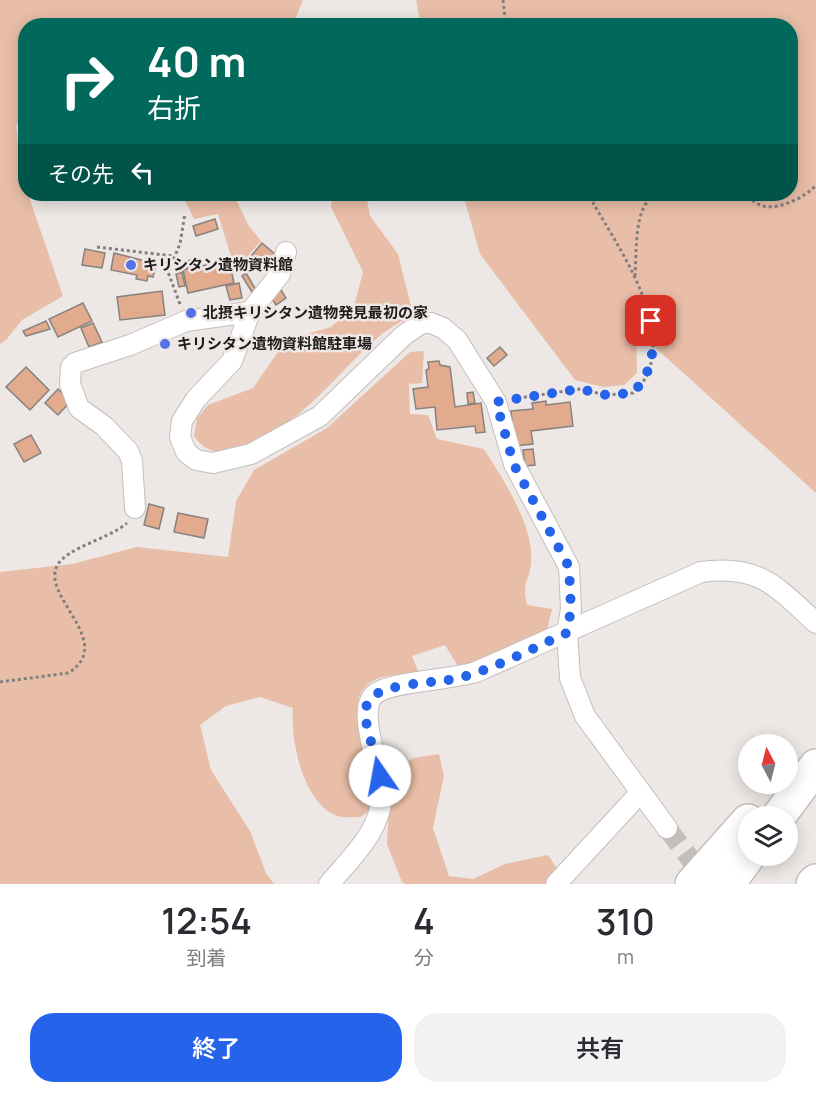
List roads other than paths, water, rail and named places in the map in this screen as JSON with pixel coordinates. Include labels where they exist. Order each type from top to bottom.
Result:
[{"type":"highway","points":[[798,764],[816,743]]},
{"type":"highway","points":[[786,806],[816,766]]},
{"type":"highway","points":[[762,806],[772,794]]},
{"type":"highway","points":[[692,884],[738,832]]},
{"type":"highway","points":[[728,884],[741,866]]},
{"type":"street","points":[[286,252],[280,274],[250,312],[232,361],[196,399],[182,421],[180,437],[186,452],[196,460],[213,463],[251,454],[320,416],[405,335],[422,324],[431,323],[443,328],[457,340],[496,402],[514,465],[569,567],[571,609],[567,633],[570,678],[585,716],[668,828]]},
{"type":"street","points":[[135,508],[132,461],[128,451],[104,426],[79,408],[69,373],[75,363],[130,345],[186,321],[250,312]]},
{"type":"street","points":[[329,884],[377,823],[382,808],[379,764],[366,716],[368,702],[375,693],[388,688],[453,680],[476,672],[700,572],[727,569],[772,582],[816,623]]},
{"type":"street","points":[[556,884],[641,792]]},
{"type":"tunnel","points":[[667,828],[707,881]]},
{"type":"place","name":"キリシタン遺物資料館","points":[[131,265]]},
{"type":"place","name":"北摂キリシタン遺物発見最初の家","points":[[191,313]]},
{"type":"place","name":"キリシタン遺物資料館駐車場","points":[[165,344]]}]
